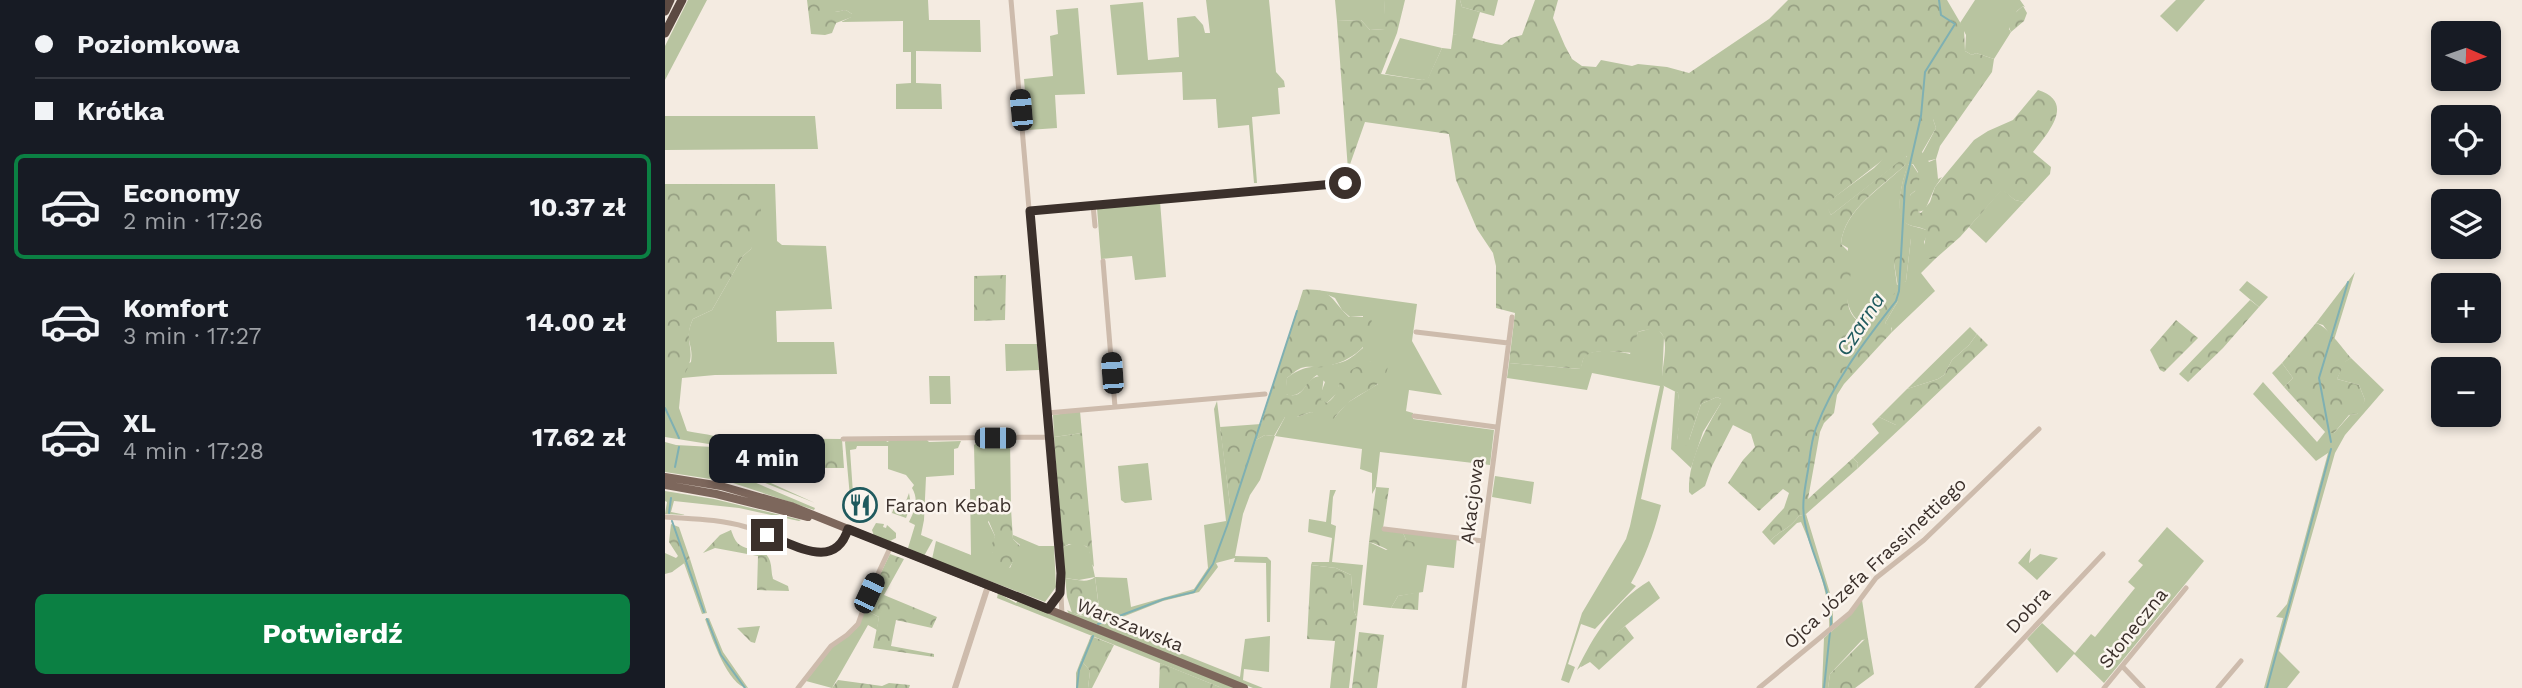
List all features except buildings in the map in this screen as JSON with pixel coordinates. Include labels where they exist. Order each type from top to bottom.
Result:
[{"type":"highway","points":[[665,11],[670,0]]},
{"type":"highway","points":[[665,33],[682,0]]},
{"type":"main road","points":[[665,477],[713,484],[765,497],[848,529]]},
{"type":"main road","points":[[665,485],[716,494],[848,529]]},
{"type":"main road","name":"Warszawska","points":[[848,529],[1244,688]]},
{"type":"street","points":[[1011,0],[1061,573],[1062,615]]},
{"type":"street","points":[[1030,211],[1358,179]]},
{"type":"street","points":[[1093,205],[1095,226]]},
{"type":"street","points":[[1103,261],[1115,407]]},
{"type":"street","name":"Akacjowa","points":[[1464,688],[1512,317]]},
{"type":"street","points":[[1416,331],[1508,343]]},
{"type":"street","points":[[1047,413],[1265,394]]},
{"type":"street","points":[[1414,416],[1496,427]]},
{"type":"street","name":"Ojca Józefa Frassinettiego","points":[[1759,688],[1850,613],[1876,578],[1932,532],[2039,429]]},
{"type":"street","points":[[843,439],[1049,437]]},
{"type":"street","points":[[665,517],[713,520],[742,526],[822,553],[837,549],[848,529]]},
{"type":"street","points":[[1384,529],[1483,541]]},
{"type":"street","points":[[798,688],[831,646],[857,624],[891,547]]},
{"type":"street","name":"Dobra","points":[[1977,688],[2102,554]]},
{"type":"street","points":[[954,688],[988,586]]},
{"type":"street","name":"Słoneczna","points":[[2104,688],[2186,588]]},
{"type":"street","points":[[1048,609],[1060,593]]},
{"type":"street","points":[[2218,688],[2241,661]]},
{"type":"street","points":[[2122,666],[2143,688]]},
{"type":"green space","points":[[688,0],[707,0],[665,80],[665,46]]},
{"type":"green space","points":[[807,0],[835,0],[835,12],[846,10],[852,17],[836,23],[832,33],[811,34]]},
{"type":"green space","points":[[835,0],[928,0],[929,20],[980,20],[981,52],[916,51],[916,83],[941,84],[942,109],[896,109],[896,84],[911,83],[911,52],[903,52],[903,21],[841,22],[852,14],[846,10],[835,12]]},
{"type":"green space","points":[[1206,0],[1269,0],[1276,72],[1284,81],[1285,87],[1278,88],[1280,114],[1252,117],[1257,183],[1254,183],[1249,125],[1218,128],[1216,99],[1183,100],[1182,72],[1117,75],[1110,5],[1143,2],[1148,60],[1179,57],[1177,18],[1195,16],[1203,25],[1205,33],[1210,33]]},
{"type":"green space","points":[[1335,0],[1384,0],[1386,29],[1370,30],[1361,20],[1337,21]]},
{"type":"green space","points":[[1384,0],[1405,0],[1397,33],[1381,74],[1422,80],[1428,78],[1442,48],[1451,49],[1453,34],[1502,45],[1511,38],[1522,35],[1535,0],[1558,0],[1553,18],[1572,59],[1582,66],[1596,67],[1601,60],[1632,66],[1638,64],[1667,67],[1689,73],[1769,19],[1788,0],[1947,0],[1964,29],[1965,51],[1994,59],[1992,72],[1940,146],[1936,159],[1923,162],[1920,158],[1936,128],[1933,119],[1924,119],[1902,145],[1826,204],[1831,215],[1906,156],[1908,159],[1905,165],[1857,209],[1844,231],[1841,244],[1852,255],[1848,301],[1854,316],[1861,323],[1895,293],[1900,294],[1885,323],[1891,326],[1892,332],[1844,384],[1837,395],[1834,413],[1824,423],[1808,499],[1853,458],[1858,463],[1857,469],[1806,514],[1799,516],[1770,541],[1762,532],[1784,508],[1789,493],[1783,489],[1759,511],[1728,483],[1755,447],[1751,434],[1733,425],[1705,486],[1692,495],[1689,492],[1694,457],[1721,399],[1717,397],[1701,404],[1687,445],[1679,448],[1678,393],[1662,385],[1665,345],[1664,337],[1659,332],[1638,332],[1632,353],[1600,352],[1588,355],[1583,359],[1581,369],[1509,363],[1515,313],[1496,308],[1496,266],[1493,253],[1477,229],[1456,180],[1449,134],[1365,122],[1348,170],[1337,21],[1361,20],[1370,30],[1385,29]]},
{"type":"green space","points":[[1456,0],[1460,0],[1462,7],[1480,12],[1472,39],[1453,34]]},
{"type":"green space","points":[[1460,0],[1498,0],[1494,16],[1462,7]]},
{"type":"green space","points":[[1975,0],[2020,0],[2025,7],[2017,11],[2009,29],[2011,32],[1994,59],[1965,51],[1966,35],[1960,23]]},
{"type":"green space","points":[[2176,0],[2205,0],[2177,32],[2160,16]]},
{"type":"green space","points":[[2023,6],[2027,13],[2024,21],[2011,32],[2010,21]]},
{"type":"green space","points":[[1078,8],[1085,94],[1055,95],[1057,128],[1028,130],[1024,79],[1053,76],[1050,36],[1058,34],[1056,10]]},
{"type":"green space","points":[[1400,38],[1442,48],[1428,79],[1385,74]]},
{"type":"green space","points":[[2038,90],[2049,95],[2057,110],[2051,127],[2033,152],[2051,167],[2050,174],[2024,202],[2015,200],[2002,190],[1960,237],[1935,259],[1927,259],[1924,252],[1926,230],[1909,225],[1901,217],[1902,185],[1908,165],[1912,164],[1920,176],[1917,189],[1910,195],[1917,202],[1918,212],[1921,213],[1930,202],[1935,187],[1974,140],[2013,120]]},
{"type":"green space","points":[[665,116],[815,116],[818,149],[665,150]]},
{"type":"green space","points":[[1923,119],[1933,119],[1936,128],[1922,152],[1929,162],[1936,159],[1938,179],[1942,177],[1925,210],[1918,212],[1910,195],[1915,191],[1918,172],[1913,164],[1909,164],[1902,185],[1900,211],[1907,224],[1926,230],[1924,242],[1930,259],[1935,259],[1921,273],[1935,291],[1892,332],[1892,328],[1885,323],[1898,301],[1861,323],[1854,316],[1846,289],[1848,248],[1841,244],[1849,220],[1865,200],[1905,165],[1907,156],[1831,215],[1825,204],[1874,168]],"holes":[[[1911,238],[1906,281],[1897,285],[1894,263]]]},
{"type":"green space","points":[[665,184],[761,184],[761,223],[751,249],[743,256],[712,310],[693,319],[689,335],[690,361],[682,378],[665,379]]},
{"type":"green space","points":[[761,184],[775,184],[777,241],[782,245],[826,246],[832,309],[776,311],[777,342],[834,342],[837,374],[715,375],[682,378],[679,408],[687,431],[717,437],[727,442],[736,462],[744,471],[815,503],[740,473],[715,445],[665,437],[665,379],[691,362],[689,332],[693,319],[712,310],[743,256],[751,249],[761,214]]},
{"type":"green space","points":[[2002,189],[2015,200],[2024,202],[1986,243],[1969,227]]},
{"type":"green space","points":[[1160,201],[1166,277],[1135,280],[1132,256],[1101,259],[1097,208]]},
{"type":"green space","points":[[1898,237],[1911,238],[1906,281],[1898,287],[1894,263]]},
{"type":"green space","points":[[2355,272],[2334,340],[2323,325],[2316,323]]},
{"type":"green space","points":[[1006,275],[1005,320],[974,321],[974,276]]},
{"type":"green space","points":[[2247,281],[2268,297],[2259,307],[2239,290]]},
{"type":"green space","points":[[1303,290],[1326,293],[1349,317],[1371,317],[1372,327],[1365,345],[1351,357],[1323,367],[1304,367],[1287,378],[1286,394],[1298,394],[1312,379],[1324,376],[1321,400],[1327,403],[1349,371],[1379,358],[1388,366],[1386,373],[1378,384],[1348,403],[1333,419],[1326,419],[1311,412],[1297,417],[1285,417],[1274,436],[1265,435],[1256,440],[1232,509],[1220,427],[1261,424]]},
{"type":"green space","points":[[1317,290],[1417,304],[1412,341],[1442,395],[1409,390],[1406,411],[1413,413],[1413,419],[1494,430],[1490,465],[1380,452],[1376,487],[1372,494],[1372,473],[1360,469],[1362,449],[1275,436],[1285,417],[1297,417],[1311,412],[1335,417],[1347,403],[1378,384],[1371,361],[1339,385],[1337,393],[1327,403],[1321,401],[1325,382],[1317,375],[1299,393],[1285,394],[1287,378],[1295,373],[1302,369],[1345,361],[1363,348],[1363,316],[1350,317],[1335,298]]},
{"type":"green space","points":[[2250,300],[2259,307],[2188,382],[2179,374]]},
{"type":"green space","points":[[2176,320],[2198,338],[2164,372],[2160,370],[2150,350]]},
{"type":"green space","points":[[2316,323],[2330,333],[2351,358],[2345,362],[2337,379],[2359,385],[2365,400],[2361,410],[2357,414],[2349,415],[2334,433],[2326,433],[2284,387],[2293,378],[2282,363]]},
{"type":"green space","points":[[1970,327],[1977,334],[1952,360],[1944,375],[1907,389]]},
{"type":"green space","points":[[1658,329],[1664,337],[1664,387],[1641,499],[1661,505],[1649,545],[1631,583],[1636,586],[1595,629],[1581,624],[1568,664],[1575,667],[1569,683],[1561,680],[1582,613],[1626,539],[1630,526],[1660,386],[1592,373],[1587,390],[1507,378],[1509,363],[1580,369],[1584,357],[1592,352],[1613,351],[1630,354],[1638,332]]},
{"type":"green space","points":[[1977,334],[1988,345],[1904,425],[1896,425],[1879,417],[1907,389],[1944,375],[1952,360]]},
{"type":"green space","points":[[1005,344],[1037,344],[1039,370],[1006,371]]},
{"type":"green space","points":[[2351,358],[2384,390],[2345,435],[2335,453],[2279,651],[2300,672],[2287,688],[2264,688],[2283,618],[2276,617],[2287,604],[2328,453],[2316,461],[2253,394],[2263,382],[2317,442],[2325,432],[2334,433],[2350,415],[2357,414],[2365,400],[2359,385],[2337,379],[2344,362]]},
{"type":"green space","points":[[2282,363],[2293,378],[2284,387],[2272,373]]},
{"type":"green space","points":[[929,376],[950,376],[951,404],[930,404]]},
{"type":"green space","points":[[1675,391],[1678,393],[1681,414],[1677,440],[1689,440],[1701,404],[1717,397],[1721,399],[1703,432],[1691,468],[1671,449]]},
{"type":"green space","points":[[1217,401],[1230,505],[1256,440],[1265,435],[1275,436],[1260,480],[1250,495],[1243,514],[1235,556],[1267,557],[1271,561],[1270,622],[1267,622],[1266,563],[1234,562],[1235,558],[1216,563],[1218,567],[1199,592],[1163,601],[1110,622],[1110,625],[1240,677],[1245,639],[1270,636],[1269,672],[1244,669],[1243,680],[1263,688],[1253,688],[1070,616],[1067,610],[1096,619],[1099,607],[1095,577],[1127,578],[1131,607],[1194,589],[1208,568],[1204,525],[1226,521],[1214,409]]},
{"type":"green space","points":[[1080,411],[1082,433],[1054,437],[1053,415]]},
{"type":"green space","points":[[1879,417],[1896,425],[1904,425],[1857,469],[1858,463],[1853,458],[1879,433],[1872,424]]},
{"type":"green space","points":[[1082,433],[1094,567],[1086,546],[1069,544],[1062,548],[1054,437]]},
{"type":"green space","points":[[743,438],[842,439],[844,468],[788,468],[749,464],[750,474],[745,471]]},
{"type":"green space","points":[[926,439],[929,442],[961,441],[958,448],[954,449],[954,475],[926,477],[921,535],[933,540],[924,556],[908,548],[915,525],[909,522],[915,505],[912,488],[914,485],[906,475],[888,469],[888,446],[857,446],[856,449],[850,450],[854,508],[851,508],[845,442]]},
{"type":"green space","points":[[1010,439],[1011,509],[998,507],[988,522],[995,536],[992,552],[1010,568],[1020,545],[1013,539],[1013,535],[1039,546],[1054,546],[1056,587],[1045,602],[932,559],[936,541],[971,555],[970,489],[975,489],[974,445],[980,440]]},
{"type":"green space","points":[[665,442],[713,447],[733,472],[730,482],[665,472]]},
{"type":"green space","points":[[1148,463],[1152,500],[1125,503],[1121,500],[1118,466]]},
{"type":"green space","points":[[735,474],[815,508],[814,510],[733,483]]},
{"type":"green space","points":[[1495,476],[1534,482],[1531,504],[1492,497]]},
{"type":"green space","points":[[1376,487],[1389,488],[1383,528],[1402,530],[1406,540],[1419,544],[1422,549],[1417,554],[1404,556],[1369,542]]},
{"type":"green space","points":[[1330,490],[1336,490],[1331,524],[1336,526],[1332,562],[1363,565],[1357,618],[1351,575],[1336,568],[1311,565],[1312,562],[1329,562],[1332,538],[1308,532],[1309,519],[1326,522]]},
{"type":"green space","points":[[665,491],[714,499],[801,520],[739,508],[674,501],[671,512],[686,515],[665,514]]},
{"type":"green space","points":[[909,493],[911,505],[906,518],[892,513],[896,502],[905,504]]},
{"type":"green space","points":[[998,507],[1011,509],[1013,539],[1022,548],[1007,571],[1002,569],[990,549],[995,536],[987,517]]},
{"type":"green space","points":[[1806,514],[1833,603],[1833,624],[1829,629],[1824,589],[1801,522],[1774,545],[1770,541],[1799,516]]},
{"type":"green space","points":[[876,523],[884,524],[883,527],[886,528],[887,525],[896,533],[896,538],[888,542],[874,536],[872,530]]},
{"type":"green space","points":[[671,524],[679,527],[690,559],[665,574],[665,553],[676,558],[678,556],[669,542]]},
{"type":"green space","points":[[2167,527],[2204,561],[2104,683],[2074,654],[2057,673],[2027,639],[2042,623],[2075,653],[2091,634],[2095,637],[2135,588],[2128,582],[2143,565],[2138,561]]},
{"type":"green space","points":[[731,530],[740,545],[768,556],[773,579],[788,586],[789,591],[757,590],[758,556],[715,548],[703,553],[720,535]]},
{"type":"green space","points":[[1402,530],[1457,537],[1454,568],[1427,565],[1423,592],[1398,596],[1391,608],[1363,605],[1369,542],[1386,550],[1406,540]]},
{"type":"green space","points":[[1076,544],[1089,549],[1095,577],[1079,580],[1065,578],[1062,548]]},
{"type":"green space","points":[[2031,548],[2029,563],[2040,554],[2058,558],[2037,580],[2018,563]]},
{"type":"green space","points":[[890,554],[904,559],[884,595],[937,617],[932,628],[896,620],[891,646],[934,654],[934,657],[873,648],[879,617],[869,612],[871,593]]},
{"type":"green space","points":[[690,559],[707,613],[702,614],[684,563]]},
{"type":"green space","points":[[1311,565],[1336,568],[1351,575],[1357,618],[1349,688],[1330,688],[1335,641],[1307,639]]},
{"type":"green space","points":[[1095,577],[1099,608],[1096,619],[1072,613],[1065,578],[1085,581]]},
{"type":"green space","points":[[1649,581],[1660,598],[1577,670],[1606,620],[1637,589]]},
{"type":"green space","points":[[1419,592],[1418,610],[1391,608],[1398,596]]},
{"type":"green space","points":[[998,593],[1016,603],[1018,601],[1236,688],[1222,688],[997,598]]},
{"type":"green space","points":[[869,599],[869,612],[879,617],[877,630],[868,625],[832,688],[806,681],[833,646],[857,628]]},
{"type":"green space","points":[[1862,600],[1868,639],[1862,640],[1830,674],[1828,688],[1822,688],[1824,638],[1850,615]]},
{"type":"green space","points":[[709,618],[723,652],[748,688],[734,679],[727,670],[705,619]]},
{"type":"green space","points":[[760,626],[755,643],[737,628]]},
{"type":"green space","points":[[1625,626],[1634,638],[1599,670],[1590,662],[1581,667],[1583,662]]},
{"type":"green space","points":[[1359,632],[1384,635],[1377,688],[1352,688]]},
{"type":"green space","points":[[1091,636],[1114,645],[1092,688],[1088,688],[1090,671],[1081,660]]},
{"type":"green space","points":[[1866,638],[1874,674],[1855,688],[1828,688],[1830,674]]},
{"type":"green space","points":[[1081,660],[1090,671],[1088,688],[1076,688],[1076,673]]},
{"type":"green space","points":[[1160,663],[1222,688],[1159,688]]},
{"type":"green space","points":[[838,680],[882,686],[889,683],[910,685],[909,688],[832,688]]},
{"type":"waterway","name":"Czarna","points":[[1831,627],[1829,600],[1804,516],[1811,449],[1816,428],[1832,393],[1896,301],[1899,291],[1905,186],[1921,116],[1925,72],[1955,24],[1941,15],[1939,0]]},
{"type":"waterway","points":[[2331,442],[2319,378],[2348,282]]},
{"type":"waterway","points":[[1098,624],[1164,599],[1194,592],[1213,564],[1297,311]]},
{"type":"waterway","points":[[665,408],[679,438]]},
{"type":"waterway","points":[[675,467],[679,447]]},
{"type":"waterway","points":[[2267,688],[2331,449]]},
{"type":"waterway","points":[[669,513],[671,498]]},
{"type":"waterway","points":[[672,521],[704,612]]},
{"type":"waterway","points":[[707,619],[721,655],[745,688]]},
{"type":"waterway","name":"Czarna","points":[[1824,688],[1830,632]]},
{"type":"waterway","points":[[1077,688],[1079,670],[1093,636]]},
{"type":"place","name":"Faraon Kebab","points":[[860,505]]},
{"type":"route","points":[[767,535],[822,553],[837,549],[848,529],[1048,609],[1060,593],[1061,573],[1030,211],[1345,183]]}]
